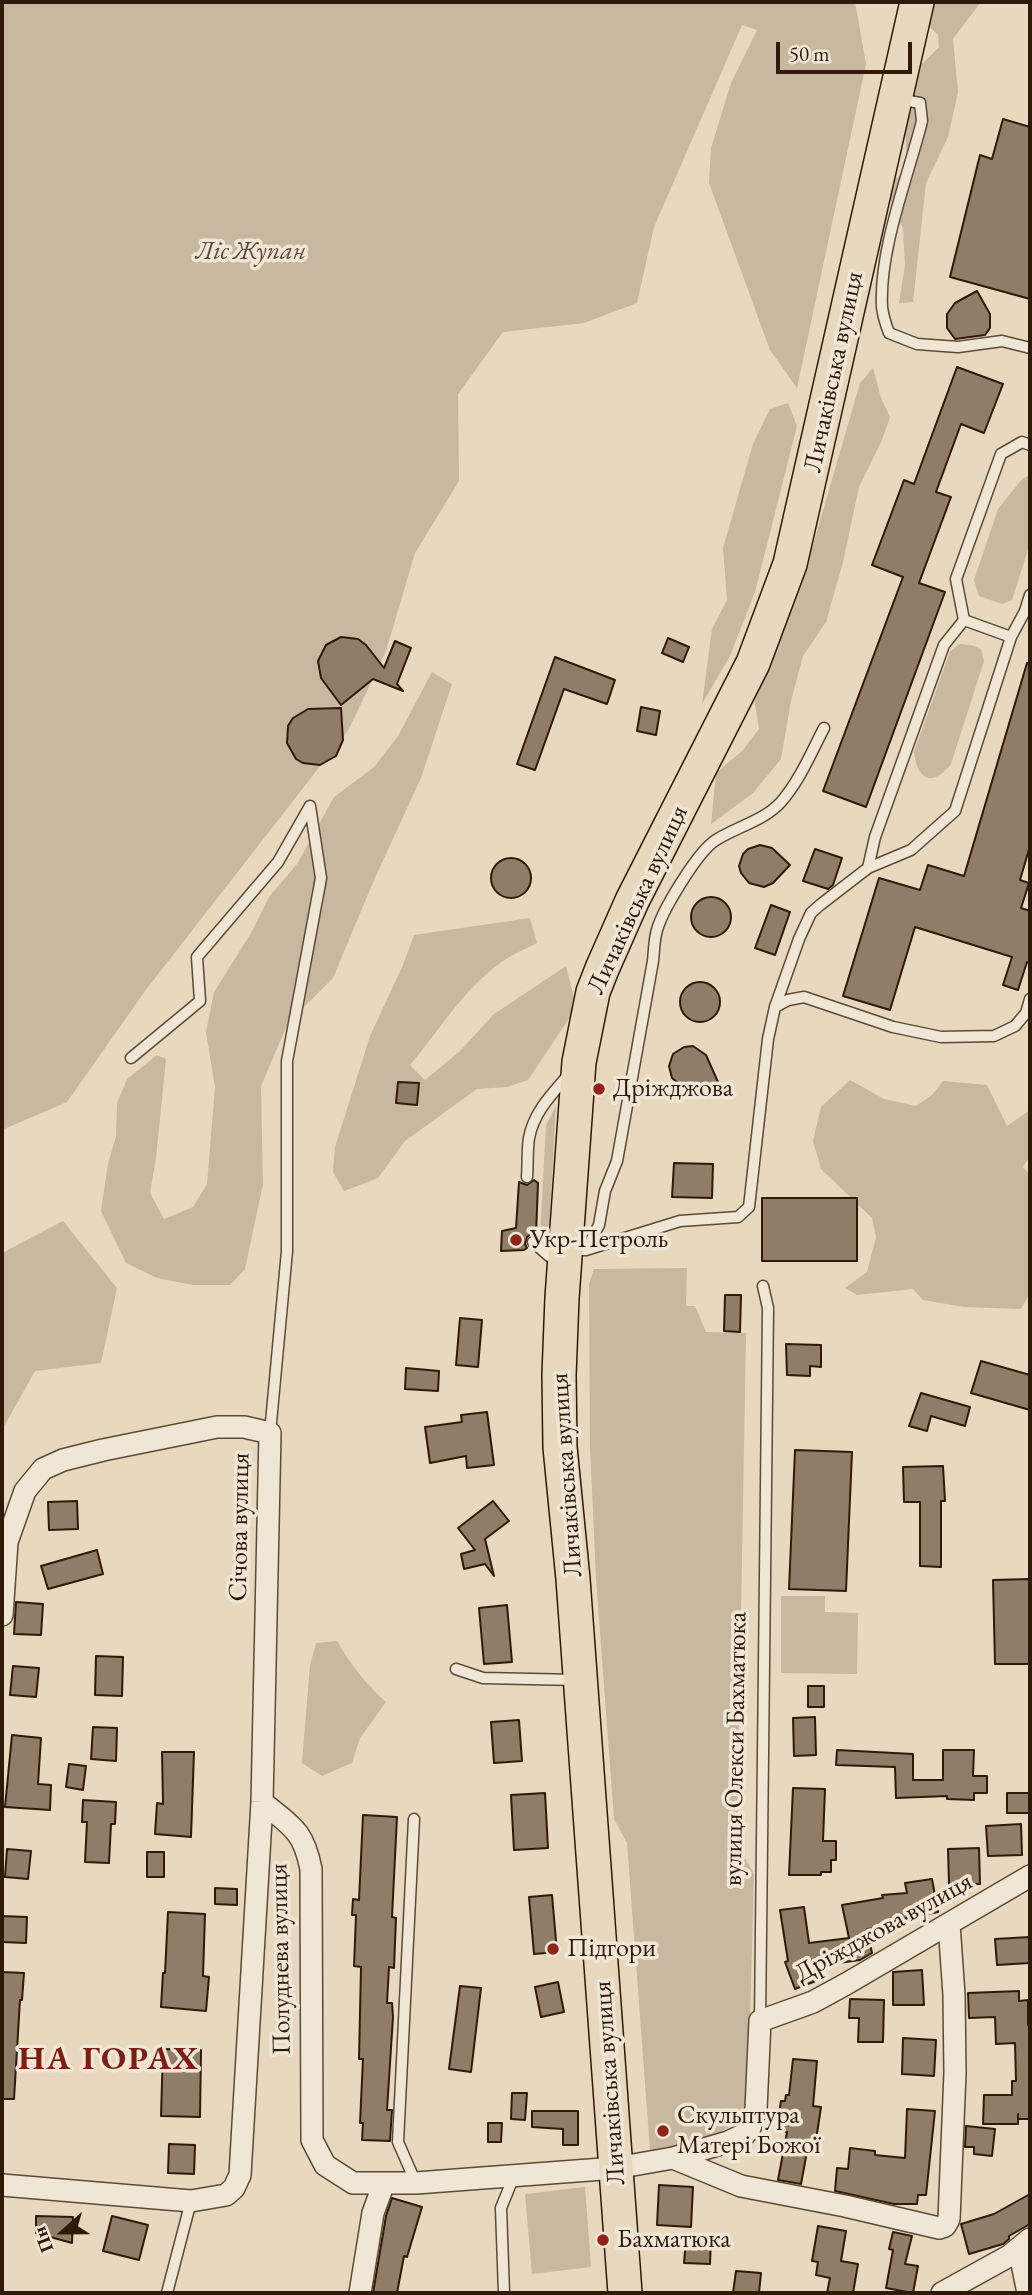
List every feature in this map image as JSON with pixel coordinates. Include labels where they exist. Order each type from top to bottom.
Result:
[{"type":"main road","name":"Личаківська вулиця","points":[[625,2293],[573,1579],[559,1447],[559,1375],[576,1250],[579,1062],[593,992],[602,969],[632,901],[753,663],[790,564],[917,2]]},
{"type":"street","name":"Січова вулиця","points":[[2,1615],[10,1531],[25,1490],[43,1469],[62,1460],[103,1450],[217,1427],[244,1427],[270,1433],[262,1802]]},
{"type":"street","name":"Полуднева вулиця","points":[[262,1802],[303,1839],[311,1869],[312,2140],[325,2165],[353,2183],[415,2183],[616,2168]]},
{"type":"street","name":"Полуднева вулиця","points":[[2,2185],[191,2202],[226,2195],[234,2189],[240,2175],[262,1802]]},
{"type":"street","name":"Дріжджова вулиця","points":[[760,2021],[813,2002],[1030,1876]]},
{"type":"street","points":[[673,2158],[741,2186],[939,2228],[948,2222],[955,2073],[954,1995],[949,1924]]},
{"type":"street","name":"вулиця Олекси Бахматюка","points":[[616,2168],[673,2158],[728,2142],[745,2134],[750,2128],[756,2109],[760,2021]]},
{"type":"street","points":[[359,2293],[373,2213],[384,2182]]},
{"type":"street","points":[[942,2293],[1025,2244],[1028,2293]]},
{"type":"lane","points":[[895,98],[920,103],[922,121],[889,244],[882,281],[882,310],[889,333],[917,344],[958,347],[1002,341],[1030,348]]},
{"type":"lane","points":[[868,868],[875,837],[944,645],[964,620],[956,579],[1001,454],[1022,442],[1030,445]]},
{"type":"lane","points":[[533,1242],[549,1256],[680,1221],[738,1217],[749,1207],[768,1039],[775,1007],[799,939],[811,914],[868,868],[911,850],[955,811],[1012,637],[1030,595]]},
{"type":"lane","points":[[964,620],[1012,637]]},
{"type":"lane","points":[[576,1250],[599,1225],[605,1191],[617,1161],[656,933],[702,850],[779,804],[802,771],[824,728]]},
{"type":"lane","points":[[131,1058],[200,1001],[197,957],[278,862],[310,806],[321,878],[287,1061],[287,1251],[270,1433]]},
{"type":"lane","points":[[775,1007],[788,1000],[804,998],[893,1027],[941,1037],[994,1036],[1015,1026],[1026,1013],[1030,999]]},
{"type":"lane","points":[[527,1177],[529,1138],[543,1104],[579,1062]]},
{"type":"lane","name":"вулиця Олекси Бахматюка","points":[[760,2021],[768,1308],[763,1286]]},
{"type":"lane","points":[[456,1670],[483,1678],[580,1679]]},
{"type":"lane","points":[[414,1819],[398,2142],[415,2183]]},
{"type":"lane","points":[[504,2293],[501,2208],[514,2176]]},
{"type":"lane","points":[[166,2293],[191,2202]]},
{"type":"green space","name":"Ліс Жупан","points":[[2,2],[855,2],[866,64],[797,388],[770,350],[709,183],[711,148],[731,83],[757,30],[742,25],[654,227],[637,303],[584,323],[503,332],[458,394],[459,481],[415,553],[386,651],[349,729],[145,991],[67,1102],[2,1130]]},
{"type":"green space","points":[[934,2],[981,2],[953,39],[958,92],[948,137],[926,183],[913,302],[899,303],[905,265],[903,229],[886,190],[907,167],[905,128],[920,66],[939,47],[938,35],[929,26]]},
{"type":"green space","points":[[873,368],[881,398],[890,417],[859,487],[843,562],[826,622],[803,656],[791,701],[781,759],[753,793],[711,824],[716,773],[742,751],[759,729],[753,692],[776,644],[811,552],[860,383]]},
{"type":"green space","points":[[788,403],[797,426],[755,592],[730,656],[702,704],[712,629],[727,600],[723,548],[753,444],[770,409]]},
{"type":"green space","points":[[1030,476],[1030,543],[1012,600],[1002,604],[979,596],[974,580],[998,509],[1023,478]]},
{"type":"green space","points":[[959,644],[981,649],[984,661],[951,764],[938,776],[926,778],[918,769],[914,752],[950,652]]},
{"type":"green space","points":[[432,672],[452,684],[421,778],[333,978],[288,1023],[261,1086],[263,1184],[245,1269],[230,1285],[193,1285],[157,1278],[126,1263],[101,1211],[108,1164],[116,1136],[117,1103],[127,1079],[157,1055],[166,1059],[150,1193],[164,1219],[193,1207],[207,1184],[215,1087],[206,1032],[214,992],[251,933],[269,897],[297,864],[334,797],[374,767],[398,736]]},
{"type":"green space","points":[[530,918],[537,943],[503,961],[474,986],[410,1065],[425,1080],[460,1051],[494,1014],[566,966],[575,1002],[570,1017],[528,1080],[507,1087],[477,1089],[405,1141],[378,1178],[344,1191],[333,1172],[335,1147],[370,1036],[414,935]]},
{"type":"green space","points":[[850,1080],[884,1099],[916,1106],[932,1095],[943,1081],[987,1085],[1007,1126],[1030,1110],[1030,1156],[1023,1167],[1030,1175],[1030,1293],[1021,1309],[964,1307],[923,1300],[913,1289],[857,1295],[845,1288],[867,1272],[876,1237],[872,1218],[821,1169],[813,1141],[821,1107]]},
{"type":"green space","points":[[556,1106],[548,1250],[540,1236],[546,1125]]},
{"type":"green space","points":[[63,1221],[117,1288],[101,1363],[35,1371],[2,1430],[2,1253]]},
{"type":"green space","points":[[687,1268],[686,1306],[695,1306],[706,1332],[746,1333],[737,1844],[754,1874],[748,2093],[740,2117],[726,2128],[694,2141],[650,2150],[627,1843],[614,1819],[596,1578],[590,1447],[589,1284],[594,1269]]},
{"type":"green space","points":[[781,1596],[825,1596],[825,1612],[858,1613],[857,1674],[781,1673]]},
{"type":"green space","points":[[337,1641],[371,1688],[386,1702],[360,1738],[352,1763],[322,1776],[302,1763],[310,1665],[316,1643]]},
{"type":"green space","points":[[585,2187],[591,2267],[532,2274],[525,2194]]},
{"type":"building","points":[[1003,119],[1030,127],[1030,299],[950,277],[980,155],[992,159]]},
{"type":"building","points":[[977,291],[990,314],[990,328],[985,335],[955,339],[947,328],[947,314],[955,303]]},
{"type":"building","points":[[957,367],[1003,384],[984,433],[961,424],[936,492],[951,497],[919,583],[945,592],[866,807],[823,791],[903,577],[872,565],[904,480],[914,484]]},
{"type":"building","points":[[341,637],[358,639],[384,668],[395,641],[411,648],[397,684],[403,691],[373,679],[341,705],[321,678],[318,661],[326,645]]},
{"type":"building","points":[[668,638],[689,647],[683,662],[662,653]]},
{"type":"building","points":[[555,657],[615,680],[607,704],[564,689],[535,770],[517,764]]},
{"type":"building","points":[[1027,663],[1030,664],[1030,846],[1020,880],[1029,883],[1021,908],[1030,911],[1030,964],[1027,962],[1018,990],[1003,985],[1012,957],[915,927],[890,1010],[843,996],[879,878],[920,890],[928,865],[964,876]]},
{"type":"building","points":[[641,707],[660,711],[656,735],[637,731]]},
{"type":"building","points":[[341,708],[343,740],[336,756],[320,765],[303,763],[296,759],[287,743],[288,726],[293,718],[308,709]]},
{"type":"building","points":[[760,845],[772,848],[790,865],[773,883],[764,887],[749,883],[739,866],[748,849]]},
{"type":"building","points":[[815,849],[842,858],[833,885],[828,889],[803,881]]},
{"type":"building","points":[[511,858],[525,864],[531,878],[525,892],[511,898],[497,892],[491,878],[497,864]]},
{"type":"building","points":[[711,897],[725,903],[731,917],[725,931],[711,937],[697,931],[691,917],[697,903]]},
{"type":"building","points":[[771,905],[790,912],[775,955],[755,948]]},
{"type":"building","points":[[700,982],[714,988],[720,1002],[714,1016],[700,1022],[686,1016],[680,1002],[686,988]]},
{"type":"building","points":[[693,1046],[706,1055],[718,1082],[689,1087],[682,1086],[672,1078],[669,1066],[673,1054],[684,1047]]},
{"type":"building","points":[[398,1082],[419,1083],[417,1105],[396,1103]]},
{"type":"building","points":[[674,1163],[713,1164],[712,1198],[672,1197]]},
{"type":"building","points":[[534,1180],[538,1183],[536,1235],[527,1237],[527,1248],[524,1250],[501,1251],[502,1231],[516,1228],[519,1182],[527,1185]]},
{"type":"building","points":[[762,1198],[857,1198],[857,1261],[762,1261]]},
{"type":"building","points":[[725,1295],[741,1295],[740,1332],[724,1331]]},
{"type":"building","points":[[460,1318],[482,1320],[478,1367],[456,1365]]},
{"type":"building","points":[[786,1344],[821,1345],[821,1367],[810,1366],[810,1376],[787,1375]]},
{"type":"building","points":[[981,1361],[1030,1375],[1030,1410],[971,1393]]},
{"type":"building","points":[[406,1368],[439,1371],[438,1391],[405,1389]]},
{"type":"building","points":[[921,1393],[970,1407],[965,1426],[931,1416],[927,1431],[909,1426]]},
{"type":"building","points":[[487,1412],[494,1465],[467,1468],[466,1456],[430,1463],[425,1427],[462,1422],[461,1415]]},
{"type":"building","points":[[795,1450],[852,1452],[846,1591],[789,1589]]},
{"type":"building","points":[[943,1466],[945,1501],[941,1501],[941,1567],[920,1566],[920,1502],[904,1502],[903,1467]]},
{"type":"building","points":[[77,1501],[78,1529],[49,1530],[48,1502]]},
{"type":"building","points":[[493,1501],[509,1521],[485,1539],[494,1576],[485,1564],[464,1569],[461,1554],[475,1550],[458,1528]]},
{"type":"building","points":[[97,1550],[103,1574],[48,1589],[41,1566]]},
{"type":"building","points":[[1030,1579],[1030,1664],[995,1664],[993,1580]]},
{"type":"building","points":[[16,1602],[43,1604],[41,1635],[14,1634]]},
{"type":"building","points":[[507,1605],[512,1662],[484,1664],[479,1608]]},
{"type":"building","points":[[96,1656],[123,1657],[122,1696],[95,1695]]},
{"type":"building","points":[[13,1666],[39,1668],[36,1697],[10,1695]]},
{"type":"building","points":[[808,1686],[824,1686],[824,1707],[808,1707]]},
{"type":"building","points":[[815,1717],[816,1755],[794,1756],[793,1718]]},
{"type":"building","points":[[519,1720],[522,1761],[494,1763],[491,1722]]},
{"type":"building","points":[[93,1727],[117,1728],[116,1761],[91,1759]]},
{"type":"building","points":[[12,1735],[41,1738],[38,1784],[51,1785],[50,1810],[5,1807]]},
{"type":"building","points":[[837,1750],[913,1754],[913,1780],[943,1780],[943,1750],[974,1750],[973,1776],[987,1776],[987,1793],[974,1793],[974,1800],[947,1799],[947,1796],[896,1798],[895,1767],[836,1765]]},
{"type":"building","points":[[162,1752],[194,1752],[191,1837],[155,1834],[157,1803],[163,1804]]},
{"type":"building","points":[[69,1764],[86,1766],[83,1790],[66,1787]]},
{"type":"building","points":[[793,1788],[825,1789],[823,1841],[836,1841],[836,1860],[831,1860],[831,1872],[821,1872],[821,1875],[789,1875]]},
{"type":"building","points":[[545,1793],[548,1848],[514,1850],[511,1795]]},
{"type":"building","points":[[1007,1793],[1030,1793],[1030,1813],[1007,1813]]},
{"type":"building","points":[[83,1800],[116,1802],[115,1824],[111,1824],[109,1863],[85,1862],[87,1822],[82,1822]]},
{"type":"building","points":[[363,1815],[397,1817],[392,1917],[396,1918],[394,1968],[389,1967],[387,2003],[392,2003],[393,2017],[387,2110],[392,2110],[390,2141],[362,2140],[363,2123],[360,2123],[363,2059],[359,2059],[361,1967],[354,1966],[356,1915],[352,1915],[353,1899],[359,1900]]},
{"type":"building","points":[[1021,1824],[1022,1855],[988,1856],[986,1826]]},
{"type":"building","points":[[979,1848],[980,1884],[949,1884],[948,1849]]},
{"type":"building","points":[[7,1849],[31,1851],[28,1879],[5,1877]]},
{"type":"building","points":[[147,1852],[164,1852],[164,1877],[147,1877]]},
{"type":"building","points":[[932,1879],[938,1912],[906,1918],[907,1925],[867,1929],[872,1953],[860,1960],[816,1966],[821,1979],[795,1989],[785,1962],[788,1961],[780,1910],[804,1907],[809,1943],[849,1938],[842,1905],[883,1898],[882,1895],[907,1893],[905,1883]]},
{"type":"building","points":[[215,1888],[237,1889],[237,1905],[215,1904]]},
{"type":"building","points":[[552,1895],[557,1952],[534,1954],[529,1897]]},
{"type":"building","points":[[168,1912],[205,1914],[203,1976],[209,1977],[206,2011],[161,2007]]},
{"type":"building","points":[[2,1916],[27,1917],[26,1943],[2,1942]]},
{"type":"building","points":[[1030,1937],[1030,1963],[997,1965],[995,1939]]},
{"type":"building","points":[[922,1970],[924,2005],[893,2005],[893,1972]]},
{"type":"building","points":[[2,1972],[24,1973],[14,2099],[2,2099]]},
{"type":"building","points":[[558,1982],[564,2012],[541,2017],[535,1987]]},
{"type":"building","points":[[460,1986],[481,1988],[471,2072],[449,2069]]},
{"type":"building","points":[[1019,1991],[1019,2001],[1028,2000],[1030,2119],[1018,2119],[1018,2124],[983,2124],[984,2095],[1012,2095],[1012,2081],[1016,2081],[1015,2043],[996,2044],[995,2017],[969,2018],[968,1993]]},
{"type":"building","points":[[850,1999],[884,2000],[883,2042],[858,2042],[859,2018],[849,2018]]},
{"type":"building","points":[[903,2038],[936,2040],[934,2076],[902,2074]]},
{"type":"building","points":[[163,2049],[201,2050],[200,2117],[161,2116]]},
{"type":"building","points":[[793,2059],[817,2061],[813,2106],[821,2107],[815,2147],[808,2146],[801,2184],[778,2180],[787,2132],[776,2131],[781,2101],[785,2101],[786,2095],[789,2095]]},
{"type":"building","points":[[512,2093],[527,2093],[525,2120],[511,2119]]},
{"type":"building","points":[[907,2109],[935,2111],[926,2195],[918,2195],[917,2204],[894,2204],[835,2191],[837,2168],[848,2169],[850,2148],[875,2151],[875,2155],[905,2158]]},
{"type":"building","points":[[532,2111],[578,2111],[578,2145],[563,2145],[563,2129],[532,2127]]},
{"type":"building","points":[[488,2123],[502,2123],[501,2142],[488,2142]]},
{"type":"building","points":[[966,2126],[995,2129],[992,2156],[974,2154],[974,2147],[965,2147]]},
{"type":"building","points":[[169,2144],[195,2145],[194,2174],[168,2173]]},
{"type":"building","points":[[659,2185],[693,2187],[691,2227],[657,2225]]},
{"type":"building","points":[[1030,2194],[1030,2224],[1009,2236],[1003,2244],[969,2254],[961,2224],[994,2214]]},
{"type":"building","points":[[392,2198],[422,2207],[407,2257],[404,2256],[397,2293],[373,2293],[386,2216]]},
{"type":"building","points":[[36,2216],[73,2217],[72,2243],[36,2233]]},
{"type":"building","points":[[112,2216],[148,2225],[139,2260],[103,2251]]},
{"type":"building","points":[[818,2226],[846,2231],[841,2261],[858,2264],[853,2293],[827,2293],[830,2278],[816,2275],[818,2262],[812,2261]]},
{"type":"building","points":[[893,2232],[912,2236],[905,2264],[918,2266],[913,2293],[886,2288],[893,2250],[889,2249]]},
{"type":"building","points":[[686,2238],[711,2240],[710,2264],[684,2263]]},
{"type":"building","points":[[736,2271],[761,2273],[759,2293],[733,2293]]},
{"type":"place","name":"Дріжджова","points":[[599,1089]]},
{"type":"place","name":"Укр-Петроль","points":[[516,1240]]},
{"type":"place","name":"Підгори","points":[[553,1949]]},
{"type":"place","name":"Скульптура Матері Божої","points":[[663,2131]]},
{"type":"place","name":"Бахматюка","points":[[603,2240]]},
{"type":"district","name":"НА ГОРАХ","points":[[109,2060]]}]
